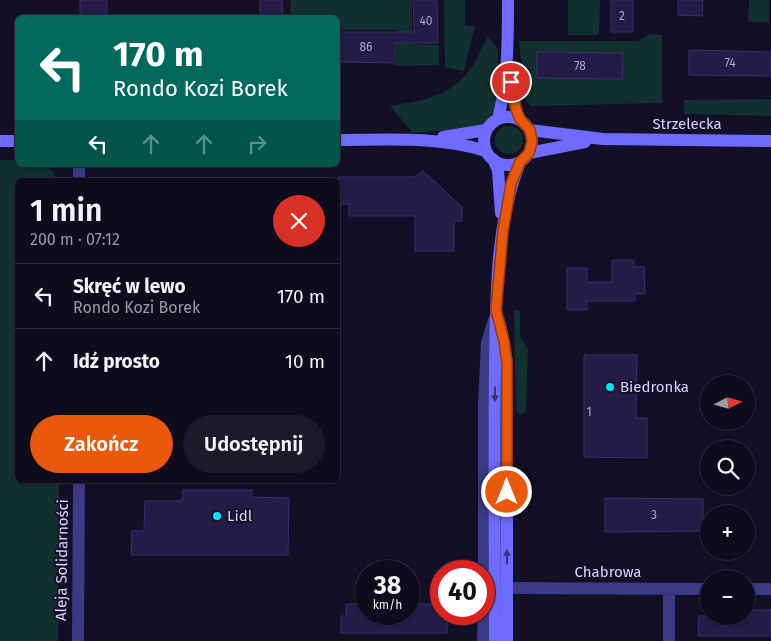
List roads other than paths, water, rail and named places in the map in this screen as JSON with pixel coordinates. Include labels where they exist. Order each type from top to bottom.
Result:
[{"type":"street","points":[[416,140],[486,130],[498,119],[504,96],[508,53],[508,0]]},
{"type":"street","points":[[495,641],[496,310],[503,231],[511,184],[532,142],[530,130],[520,119],[513,97],[508,53]]},
{"type":"street","points":[[498,119],[512,117],[520,119]]},
{"type":"street","points":[[486,130],[484,140],[489,155],[498,170],[503,231]]},
{"type":"street","name":"Strzelecka","points":[[530,130],[540,133],[603,139],[771,141]]},
{"type":"street","name":"Strzelecka","points":[[524,157],[603,139]]},
{"type":"street","points":[[0,141],[15,140]]},
{"type":"street","points":[[340,140],[416,140],[468,145],[509,165],[524,157]]},
{"type":"street","points":[[484,560],[484,403],[488,342],[496,310]]},
{"type":"street","points":[[496,310],[504,341],[507,363],[507,641]]},
{"type":"street","name":"Aleja Solidarności","points":[[78,641],[79,483]]},
{"type":"street","name":"Chabrowa","points":[[507,588],[700,589]]},
{"type":"street","points":[[669,589],[669,641]]},
{"type":"street","points":[[755,589],[771,589]]},
{"type":"street","points":[[483,641],[484,625]]},
{"type":"place","name":"Biedronka","points":[[610,387]]},
{"type":"place","name":"Lidl","points":[[217,516]]}]
